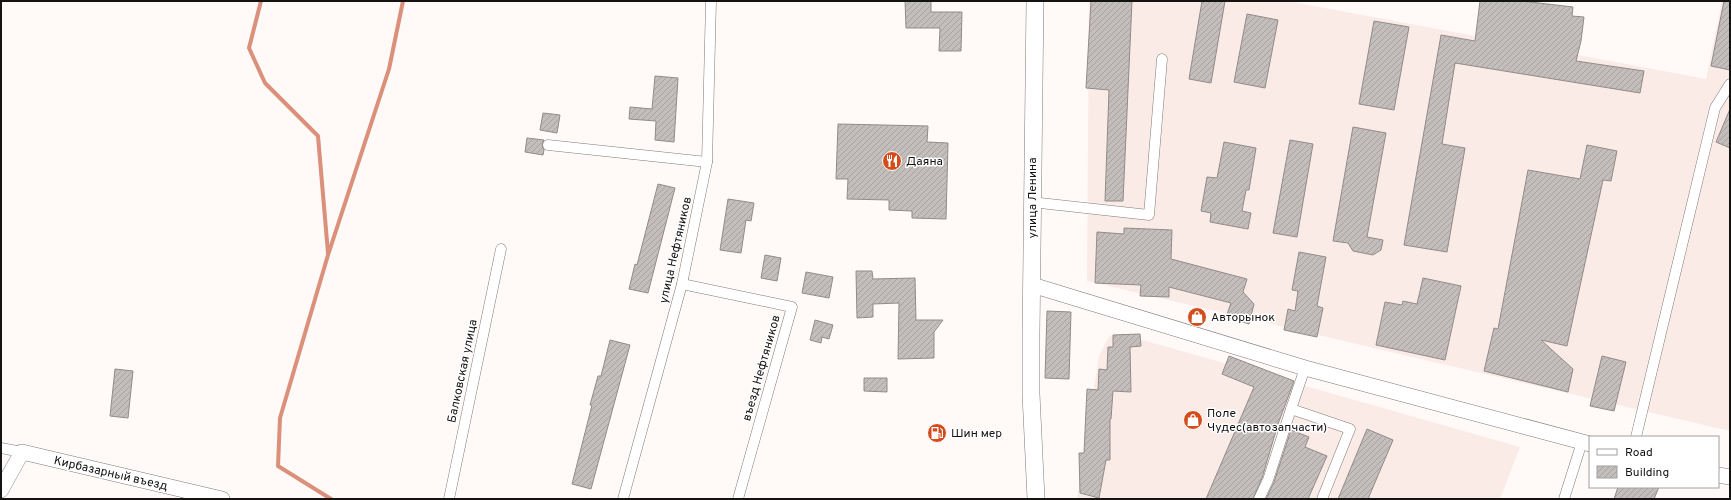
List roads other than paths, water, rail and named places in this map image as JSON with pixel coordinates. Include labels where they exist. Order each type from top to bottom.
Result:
[{"type":"main road","name":"улица Ленина","points":[[1025,499],[1031,394],[1031,202],[1035,1]]},
{"type":"main road","name":"улица Ленина","points":[[1031,394],[1036,499]]},
{"type":"street","name":"улица Нефтяников","points":[[623,499],[682,284],[708,162],[711,1]]},
{"type":"street","points":[[1031,202],[1149,215],[1162,60]]},
{"type":"street","points":[[1636,436],[1715,108],[1730,84]]},
{"type":"street","points":[[548,145],[708,162]]},
{"type":"street","name":"Балковская улица","points":[[449,499],[501,249]]},
{"type":"street","name":"въезд Нефтяников","points":[[682,284],[792,307],[738,499]]},
{"type":"street","points":[[1032,285],[1305,368],[1586,443],[1564,499]]},
{"type":"street","points":[[1259,499],[1268,480],[1305,368]]},
{"type":"street","points":[[1292,409],[1350,429],[1322,499]]},
{"type":"street","name":"Кирбазарный въезд","points":[[1,448],[222,499]]},
{"type":"street","points":[[1,490],[22,452]]},
{"type":"street","points":[[1719,475],[1730,478]]},
{"type":"waterway","points":[[261,1],[249,48],[265,83],[318,136],[328,253]]},
{"type":"waterway","points":[[331,499],[278,466],[280,418],[328,255],[389,69],[403,1]]},
{"type":"place","name":"Даяна","points":[[892,161]]},
{"type":"place","name":"Авторынок","points":[[1197,317]]},
{"type":"place","name":"Поле Чудес(автозапчасти)","points":[[1193,420]]},
{"type":"place","name":"Шин мер","points":[[937,433]]}]
